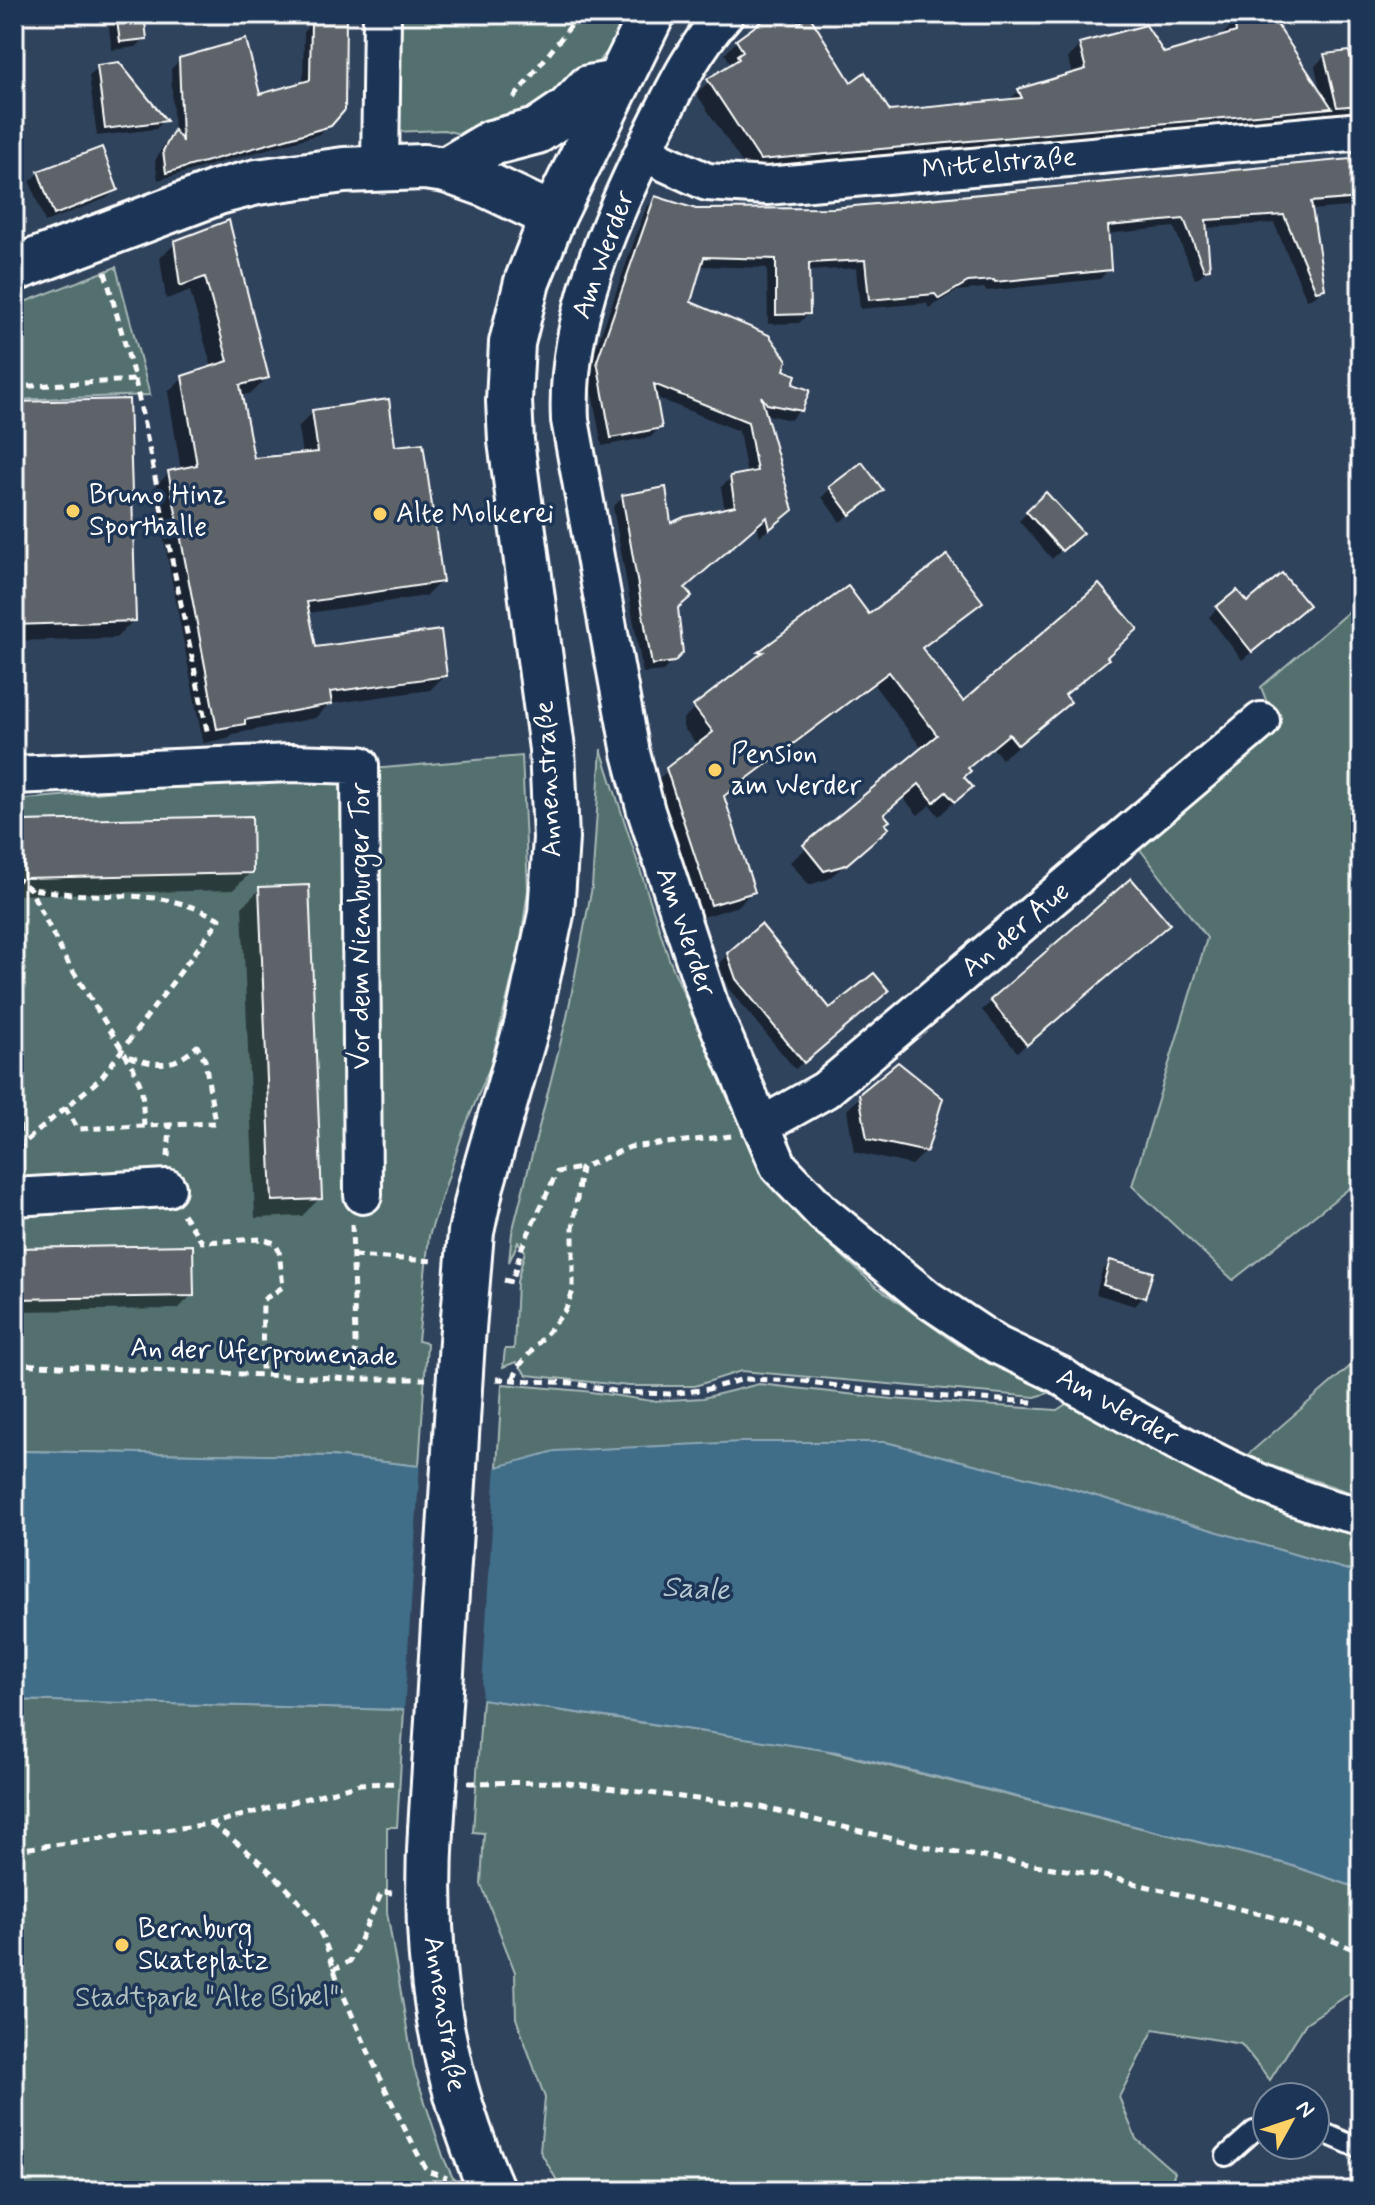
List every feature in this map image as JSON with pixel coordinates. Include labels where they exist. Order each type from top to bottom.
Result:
[{"type":"main road","name":"Annenstraße","points":[[487,2181],[457,2101],[444,2053],[436,2003],[428,1897],[467,1269],[481,1186],[544,956],[555,876],[552,749],[511,441],[509,401],[512,343],[527,282],[553,216],[652,14]]},
{"type":"main road","points":[[446,170],[491,143],[537,131],[568,110],[589,88],[618,83]]},
{"type":"main road","points":[[14,269],[182,203],[257,182],[297,175],[380,168],[446,170],[485,184],[553,216]]},
{"type":"street","points":[[380,168],[382,14]]},
{"type":"street","name":"Am Werder","points":[[715,24],[679,80],[644,153],[588,286],[574,342],[568,391],[570,420],[631,753],[646,811],[709,1003],[761,1126],[779,1167],[824,1214],[928,1299],[997,1345],[1060,1375],[1222,1466],[1326,1508],[1361,1516]]},
{"type":"street","name":"Mittelstraße","points":[[644,153],[707,182],[767,186],[1361,131]]},
{"type":"street","name":"An der Aue","points":[[761,1126],[825,1090],[1261,721]]},
{"type":"street","name":"Vor dem Nienburger Tor","points":[[14,775],[290,763],[360,765],[363,1195]]},
{"type":"street","points":[[19,1196],[167,1188]]},
{"type":"lane","points":[[1226,2156],[1251,2134]]},
{"type":"lane","points":[[1331,2136],[1361,2149]]},
{"type":"path","points":[[509,138],[502,113],[580,14]]},
{"type":"path","points":[[92,238],[135,380],[215,768]]},
{"type":"path","points":[[14,387],[135,380]]},
{"type":"path","points":[[14,876],[30,889],[65,958],[127,1056],[142,1089],[144,1126]]},
{"type":"path","points":[[20,1146],[101,1078],[220,919],[190,904],[153,896],[88,895],[30,889]]},
{"type":"path","points":[[14,915],[19,1196]]},
{"type":"path","points":[[65,1107],[78,1129],[215,1123],[205,1060],[197,1046],[185,1058],[174,1063],[149,1063],[127,1056]]},
{"type":"path","points":[[467,1269],[512,1282],[522,1247],[557,1172],[581,1168],[630,1147],[742,1135],[761,1126]]},
{"type":"path","points":[[513,1379],[520,1365],[565,1311],[573,1291],[573,1228],[581,1168]]},
{"type":"path","points":[[167,1188],[202,1242],[262,1239],[275,1243],[279,1251],[283,1287],[263,1300],[262,1375]]},
{"type":"path","points":[[356,1379],[352,1209],[363,1195]]},
{"type":"path","points":[[353,1256],[423,1258]]},
{"type":"path","name":"An der Uferpromenade","points":[[14,1364],[356,1379],[431,1379]]},
{"type":"path","points":[[486,1379],[572,1383],[620,1392],[670,1394],[708,1389],[744,1379],[804,1381],[883,1393],[1059,1403],[1077,1387]]},
{"type":"path","points":[[467,1783],[560,1782],[761,1807],[939,1850],[1104,1876],[1273,1917],[1361,1952]]},
{"type":"path","points":[[14,1850],[210,1824],[360,1784],[406,1783]]},
{"type":"path","points":[[210,1824],[244,1846],[305,1910],[318,1928],[392,2108],[427,2171],[451,2179],[487,2181]]},
{"type":"path","points":[[333,1970],[350,1961],[382,1892]]},
{"type":"green space","points":[[393,14],[636,14],[621,37],[562,101],[512,114],[468,136],[444,130],[392,132]]},
{"type":"green space","points":[[116,267],[150,395],[14,400],[14,306]]},
{"type":"green space","points":[[1361,601],[1361,1179],[1233,1280],[1132,1186],[1207,938],[1139,848],[1276,726],[1261,687]]},
{"type":"green space","points":[[601,749],[669,959],[748,1144],[813,1229],[874,1285],[958,1345],[1052,1392],[1035,1397],[741,1371],[695,1386],[629,1386],[527,1375],[516,1362],[503,1367],[505,1349],[514,1349],[517,1282],[525,1251],[518,1242],[509,1262],[512,1233],[567,1017],[592,887]]},
{"type":"green space","points":[[522,756],[528,890],[520,946],[490,1067],[463,1132],[429,1236],[418,1341],[427,1343],[419,1466],[331,1456],[14,1451],[14,800]]},
{"type":"green space","points":[[1361,1357],[1361,1496],[1245,1457]]},
{"type":"green space","points":[[502,1384],[652,1401],[703,1398],[759,1384],[892,1399],[1057,1410],[1068,1403],[1361,1528],[1361,1574],[1062,1486],[885,1442],[497,1467]]},
{"type":"green space","points":[[482,1699],[820,1749],[1287,1864],[1361,1889],[1361,1986],[1306,2023],[1270,2080],[1241,2044],[1154,2029],[1119,2097],[1136,2139],[1175,2173],[1166,2191],[563,2191],[540,2151],[545,2098],[516,2018],[515,1972],[481,1884],[484,1833],[473,1832]]},
{"type":"green space","name":"Stadtpark \"Alte Bibel\"","points":[[14,1700],[404,1710],[397,1827],[387,1827],[387,1912],[414,2069],[444,2159],[459,2191],[14,2191]]},
{"type":"water","name":"Saale","points":[[742,1442],[885,1442],[1062,1486],[1361,1574],[1361,1889],[1287,1864],[837,1752],[482,1699],[404,1710],[14,1700],[14,1451],[331,1456],[419,1466],[497,1467],[555,1451]]},
{"type":"pier","points":[[420,1462],[496,1463],[481,1703],[404,1714]]},
{"type":"building","points":[[116,14],[144,14],[147,39],[120,42]]},
{"type":"building","points":[[319,14],[346,14],[345,110],[331,126],[166,173],[163,151],[174,130],[182,140],[179,58],[246,39],[260,94],[310,80],[311,21],[319,21]]},
{"type":"building","points":[[772,14],[792,14],[799,23],[809,15],[851,82],[865,72],[890,111],[1022,98],[1018,89],[1086,69],[1079,43],[1146,25],[1164,53],[1236,32],[1234,20],[1250,14],[1270,14],[1332,108],[760,160],[707,79],[739,59],[737,55],[743,51],[736,40]]},
{"type":"building","points":[[1349,51],[1350,57],[1361,56],[1361,105],[1337,107],[1324,54]]},
{"type":"building","points":[[119,62],[167,121],[105,129],[97,65]]},
{"type":"building","points":[[102,147],[118,190],[54,215],[38,171]]},
{"type":"building","points":[[1361,158],[1361,198],[1311,202],[1325,289],[1316,291],[1284,215],[1206,220],[1210,269],[1204,270],[1184,219],[1108,226],[1111,270],[968,282],[939,299],[935,294],[869,300],[865,260],[809,263],[810,314],[776,315],[776,259],[704,257],[691,302],[769,335],[787,360],[784,370],[796,375],[793,384],[810,390],[802,411],[767,404],[761,396],[793,510],[770,529],[767,517],[685,588],[692,596],[678,608],[683,653],[674,662],[652,665],[622,495],[666,487],[671,523],[684,517],[735,506],[730,476],[757,471],[748,422],[654,384],[662,428],[611,438],[597,361],[655,196],[696,209],[833,208]]},
{"type":"building","points":[[229,220],[269,378],[240,385],[254,458],[318,452],[312,410],[389,399],[395,446],[423,443],[443,582],[307,602],[316,647],[441,630],[447,676],[330,692],[332,704],[245,720],[245,724],[217,729],[168,471],[197,465],[182,376],[228,361],[205,277],[180,286],[174,241]]},
{"type":"building","name":"Bruno Hinz Sporthalle","points":[[129,399],[136,621],[14,625],[14,402]]},
{"type":"building","points":[[862,462],[883,490],[850,515],[829,487]]},
{"type":"building","points":[[1046,492],[1083,533],[1062,551],[1026,511]]},
{"type":"building","points":[[947,555],[983,602],[922,648],[963,701],[1099,584],[1138,629],[1107,657],[1109,659],[1065,695],[1071,702],[1018,745],[1009,734],[968,768],[971,771],[964,777],[973,787],[955,802],[946,792],[934,802],[919,784],[884,814],[890,821],[885,824],[889,828],[846,865],[824,871],[803,845],[937,735],[889,672],[724,796],[755,892],[711,905],[666,768],[713,732],[693,706],[763,652],[758,652],[848,586],[869,614]]},
{"type":"building","points":[[1282,573],[1309,605],[1252,652],[1216,607],[1237,590],[1247,602]]},
{"type":"building","points":[[252,816],[253,873],[24,878],[22,821]]},
{"type":"building","points":[[1131,878],[1170,924],[1027,1045],[990,1000]]},
{"type":"building","points":[[309,885],[322,1199],[272,1201],[259,887]]},
{"type":"building","points":[[761,924],[830,1008],[874,973],[889,991],[804,1063],[736,979],[727,953]]},
{"type":"building","points":[[898,1062],[943,1098],[927,1152],[867,1139],[859,1094]]},
{"type":"building","points":[[193,1245],[194,1296],[14,1299],[14,1248]]},
{"type":"building","points":[[1110,1260],[1153,1272],[1145,1298],[1103,1285]]},
{"type":"place","name":"Bruno Hinz Sporthalle","points":[[73,511]]},
{"type":"place","name":"Alte Molkerei","points":[[380,514]]},
{"type":"place","name":"Pension am Werder","points":[[715,770]]},
{"type":"place","name":"Bernburg Skateplatz","points":[[122,1945]]}]
